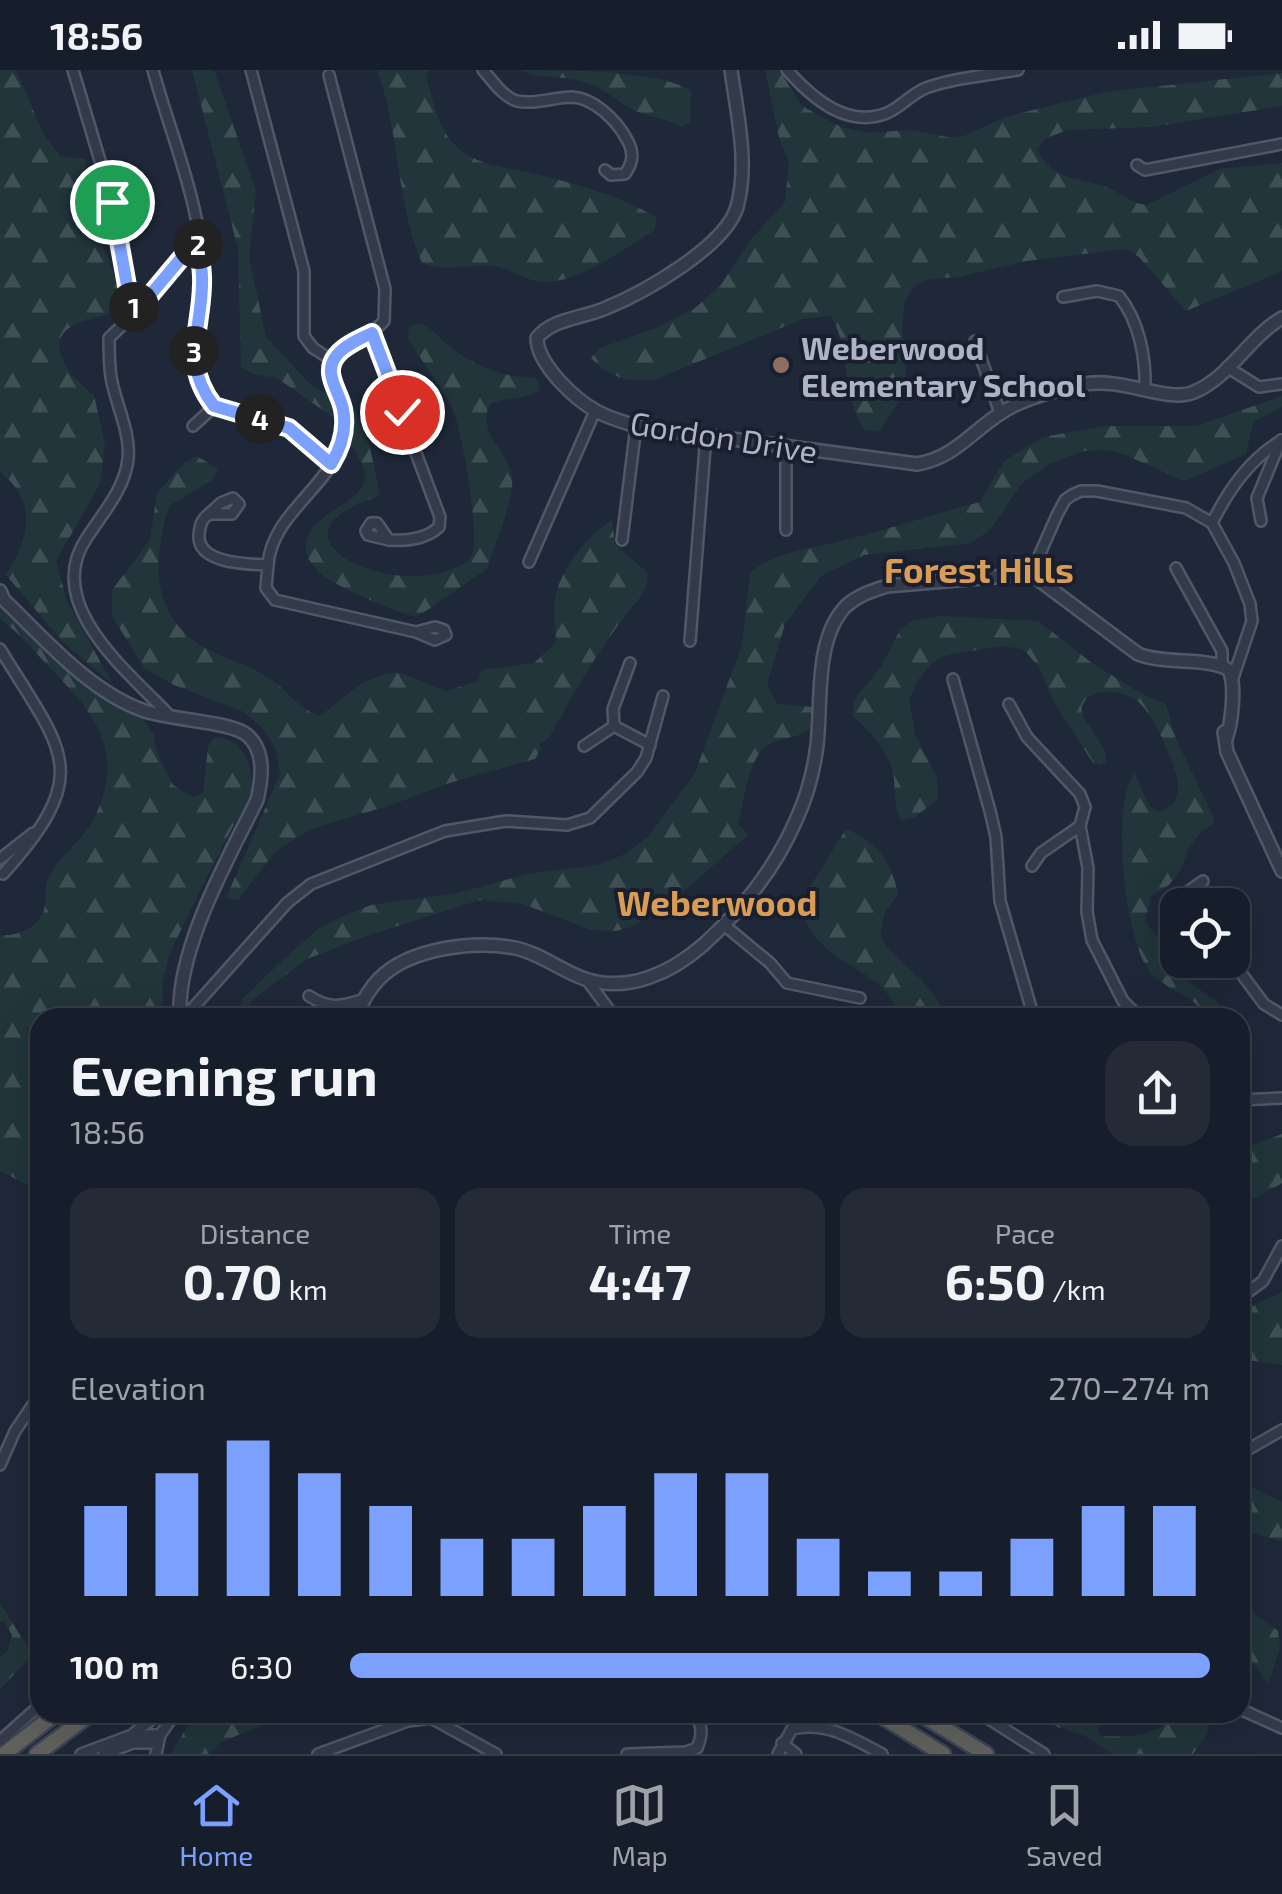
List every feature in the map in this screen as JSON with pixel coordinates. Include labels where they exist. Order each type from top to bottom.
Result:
[{"type":"highway","points":[[4,1754],[44,1723]]},
{"type":"highway","points":[[37,1754],[79,1723]]},
{"type":"highway","points":[[893,1723],[940,1754]]},
{"type":"highway","points":[[921,1723],[960,1746],[970,1744]]},
{"type":"highway","points":[[935,1723],[986,1754]]},
{"type":"street","points":[[73,70],[112,202],[128,291],[136,312]]},
{"type":"street","points":[[153,70],[186,172],[198,238],[202,285],[193,339],[200,384],[214,406],[289,428],[331,464]]},
{"type":"street","points":[[251,70],[304,272],[304,336],[332,362]]},
{"type":"street","points":[[483,70],[513,100],[574,97],[587,100],[608,116],[624,133],[632,150],[632,165],[625,174],[611,175],[605,170]]},
{"type":"street","name":"Gordon Drive","points":[[731,70],[740,137],[740,190],[736,211],[725,227],[680,268],[625,300],[562,322],[537,338],[541,356],[570,390],[595,411],[636,426],[917,464],[949,455],[1000,413],[1028,400],[1086,384],[1122,383],[1174,395],[1188,394],[1202,388],[1250,342],[1282,318]]},
{"type":"street","points":[[786,70],[829,108],[852,116],[873,117],[890,112],[926,88],[1018,70]]},
{"type":"street","points":[[329,75],[385,289],[384,321],[372,333],[344,348],[332,362],[332,380],[344,416],[342,440],[331,464],[273,540],[266,588],[275,600],[416,632]]},
{"type":"street","points":[[1137,165],[1145,170],[1282,144]]},
{"type":"street","points":[[173,719],[110,657],[85,619],[75,595],[75,570],[81,546],[125,478],[129,454],[111,377],[109,338],[198,238]]},
{"type":"street","points":[[1064,297],[1097,290],[1119,296],[1146,361],[1145,389]]},
{"type":"street","points":[[372,333],[440,517],[439,527],[432,533],[388,540]]},
{"type":"street","points":[[975,341],[1000,413]]},
{"type":"street","points":[[1227,366],[1259,387],[1282,384]]},
{"type":"street","points":[[193,426],[214,406]]},
{"type":"street","points":[[529,562],[595,411]]},
{"type":"street","points":[[622,540],[636,426]]},
{"type":"street","points":[[690,641],[706,434]]},
{"type":"street","points":[[1261,521],[1257,498],[1282,440]]},
{"type":"street","points":[[1212,523],[1242,474],[1258,456],[1282,440]]},
{"type":"street","points":[[786,446],[786,530]]},
{"type":"street","points":[[1031,574],[1064,500],[1081,491],[1186,508],[1212,523],[1234,563],[1250,604],[1252,621],[1233,678],[1227,752],[1282,871]]},
{"type":"street","points":[[210,514],[202,520],[199,531],[198,542],[204,550],[233,562],[268,566]]},
{"type":"street","points":[[1176,568],[1222,651],[1222,666],[1233,678]]},
{"type":"street","points":[[360,1008],[380,978],[403,962],[458,947],[516,948],[587,980],[644,980],[677,967],[751,896],[778,857],[798,816],[817,750],[826,646],[846,606],[864,594],[886,586],[1031,574],[1138,654],[1156,661],[1222,666]]},
{"type":"street","points":[[0,591],[4,600],[70,663],[116,698],[173,719],[236,730],[248,736],[258,752],[261,766],[257,800],[189,949],[178,993],[180,1008]]},
{"type":"street","points":[[0,650],[58,749],[61,785],[42,824],[3,874]]},
{"type":"street","points":[[614,726],[613,709],[630,663]]},
{"type":"street","points":[[953,679],[990,810],[1000,900],[1031,1008]]},
{"type":"street","points":[[191,1008],[287,903],[311,884],[446,831],[506,821],[580,824],[590,818],[637,772],[650,745],[663,696]]},
{"type":"street","points":[[1009,704],[1027,737],[1080,794],[1085,807],[1080,826],[1088,868],[1092,940],[1122,1001],[1129,1008]]},
{"type":"street","points":[[614,726],[650,745]]},
{"type":"street","points":[[584,746],[614,726]]},
{"type":"street","points":[[0,859],[42,824]]},
{"type":"street","points":[[1032,866],[1041,853],[1080,826]]},
{"type":"street","points":[[1193,888],[1202,882]]},
{"type":"street","points":[[724,925],[770,963],[787,984],[860,998]]},
{"type":"street","points":[[1244,978],[1264,1004],[1282,1014]]},
{"type":"street","points":[[587,980],[608,1008]]},
{"type":"street","points":[[308,996],[326,1007],[344,1006],[364,998]]},
{"type":"street","points":[[1250,1100],[1282,1098]]},
{"type":"street","points":[[1250,1291],[1263,1281],[1282,1246]]},
{"type":"street","points":[[0,1465],[30,1409]]},
{"type":"street","points":[[1250,1448],[1282,1430]]},
{"type":"street","points":[[0,1741],[30,1714]]},
{"type":"street","points":[[1250,1714],[1282,1728]]},
{"type":"street","points":[[81,1754],[132,1735],[148,1723]]},
{"type":"street","points":[[318,1754],[403,1723]]},
{"type":"street","points":[[440,1723],[496,1754]]},
{"type":"street","points":[[627,1754],[686,1752],[697,1748],[702,1737],[701,1723]]},
{"type":"street","points":[[995,1723],[1043,1754]]},
{"type":"street","points":[[796,1754],[780,1749],[792,1729],[810,1725],[832,1729],[882,1754]]},
{"type":"street","points":[[132,1735],[158,1744]]},
{"type":"street","points":[[104,1754],[134,1743],[158,1744]]},
{"type":"green space","points":[[0,70],[16,70],[44,135],[60,156],[85,159],[86,171],[74,217],[85,234],[100,239],[121,291],[120,305],[115,310],[76,324],[60,340],[69,371],[94,395],[105,445],[100,484],[56,561],[67,601],[113,685],[63,642],[6,575],[20,548],[26,521],[21,496],[0,472]]},
{"type":"green space","points":[[192,70],[214,70],[256,191],[249,257],[266,337],[313,387],[352,405],[369,443],[380,496],[345,511],[329,527],[330,542],[342,556],[391,574],[420,576],[447,571],[472,555],[472,509],[456,418],[408,339],[409,327],[424,325],[481,366],[536,378],[540,390],[490,404],[487,414],[489,432],[509,466],[512,485],[487,569],[417,616],[342,587],[325,577],[308,559],[306,545],[310,533],[316,524],[355,495],[362,487],[365,472],[348,428],[277,378],[253,374],[241,367],[238,249]]},
{"type":"green space","points":[[377,70],[430,70],[426,76],[441,123],[450,140],[465,153],[483,162],[563,181],[626,202],[656,217],[655,230],[601,263],[556,281],[536,281],[492,266],[422,263],[407,216],[390,118]]},
{"type":"green space","points":[[519,70],[608,72],[675,83],[691,90],[690,122],[682,127],[643,114],[581,81]]},
{"type":"green space","points":[[765,70],[779,70],[802,106],[841,127],[868,133],[910,130],[953,138],[1005,117],[1106,92],[1282,73],[1282,106],[1151,127],[1068,130],[1046,138],[1037,149],[1060,174],[1100,185],[1147,205],[1220,169],[1282,163],[1282,271],[1186,311],[1139,257],[1126,249],[1026,261],[958,277],[929,279],[916,285],[905,299],[904,394],[879,432],[865,430],[857,417],[842,344],[831,316],[803,319],[656,379],[629,380],[612,374],[591,358],[600,348],[656,328],[695,308],[720,286],[753,237],[785,202],[789,162],[779,137]]},
{"type":"green space","points":[[1282,396],[1282,407],[1253,422],[1246,454],[1184,481],[1123,454],[1083,451],[1049,464],[1022,483],[991,529],[971,543],[864,555],[821,576],[785,624],[767,684],[777,704],[812,707],[816,712],[814,722],[803,733],[770,744],[758,756],[738,824],[748,835],[670,903],[631,927],[591,930],[523,904],[480,900],[307,959],[250,1002],[252,1008],[241,1008],[242,999],[284,959],[318,929],[343,916],[371,905],[458,893],[527,874],[598,865],[625,854],[649,836],[695,773],[742,645],[750,573],[759,566],[787,554],[980,502],[1004,461],[1043,437],[1106,426],[1197,426]]},
{"type":"green space","points":[[197,456],[218,469],[212,480],[169,506],[159,567],[165,604],[188,636],[264,675],[320,716],[362,683],[388,673],[401,673],[446,691],[478,681],[482,670],[534,663],[556,642],[555,599],[570,562],[612,520],[615,545],[647,572],[647,584],[576,689],[549,738],[539,744],[541,749],[535,759],[311,829],[277,850],[238,900],[226,898],[280,774],[276,749],[263,729],[244,712],[174,685],[145,669],[112,616],[112,590],[150,540],[157,493],[184,463]]},
{"type":"green space","points":[[0,599],[34,639],[140,714],[153,733],[158,755],[173,785],[193,797],[203,793],[208,747],[214,737],[238,746],[251,778],[245,806],[169,956],[162,1008],[30,1008],[30,1186],[0,1171],[0,935],[22,932],[40,918],[48,878],[96,814],[108,770],[106,751],[91,716],[26,642],[0,619]]},
{"type":"green space","points":[[941,616],[1038,621],[1092,663],[1166,704],[1176,739],[1214,818],[1212,825],[1188,848],[1181,870],[1169,885],[1151,896],[1145,922],[1160,941],[1160,978],[1183,978],[1221,1008],[1200,1008],[1162,983],[1148,969],[1133,930],[1122,840],[1127,789],[1135,773],[1148,805],[1159,812],[1172,805],[1178,786],[1173,763],[1143,706],[1133,698],[1107,692],[1084,702],[1084,718],[1105,753],[1106,761],[1101,765],[1093,763],[1054,702],[1039,667],[1024,650],[1003,646],[946,655],[932,663],[917,681],[909,700],[915,734],[937,778],[938,799],[915,817],[901,820],[889,760],[853,716],[854,700],[880,668],[900,630],[911,621]]},
{"type":"green space","points":[[846,829],[874,846],[892,872],[898,894],[884,914],[880,936],[925,984],[941,1008],[897,1008],[883,988],[819,942],[804,917],[801,901]]},
{"type":"green space","points":[[1282,1134],[1282,1183],[1250,1201],[1250,1146]]},
{"type":"green space","points":[[1282,1292],[1282,1365],[1250,1360],[1250,1307]]},
{"type":"green space","points":[[1250,1486],[1282,1502],[1282,1541],[1250,1533]]},
{"type":"green space","points":[[0,1603],[30,1650],[30,1658],[0,1689],[0,1657],[8,1650],[12,1635],[4,1621],[0,1622]]},
{"type":"green space","points":[[1250,1610],[1278,1631],[1280,1648],[1268,1684],[1251,1660]]},
{"type":"green space","points":[[189,1723],[267,1723],[222,1742],[208,1754],[171,1754]]},
{"type":"green space","points":[[1102,1723],[1098,1731],[1102,1736],[1118,1737],[1144,1734],[1170,1723],[1210,1723],[1193,1754],[1113,1754],[1085,1736],[1049,1724]]},
{"type":"place","name":"Weberwood Elementary School","points":[[781,365]]},
{"type":"district","name":"Forest Hills","points":[[979,569]]},
{"type":"district","name":"Weberwood","points":[[717,902]]},
{"type":"route","points":[[112,202],[128,291],[136,312],[198,238],[202,285],[193,339],[200,384],[214,406],[289,428],[331,464],[342,440],[344,416],[332,380],[332,362],[344,348],[372,333],[402,412]]}]
